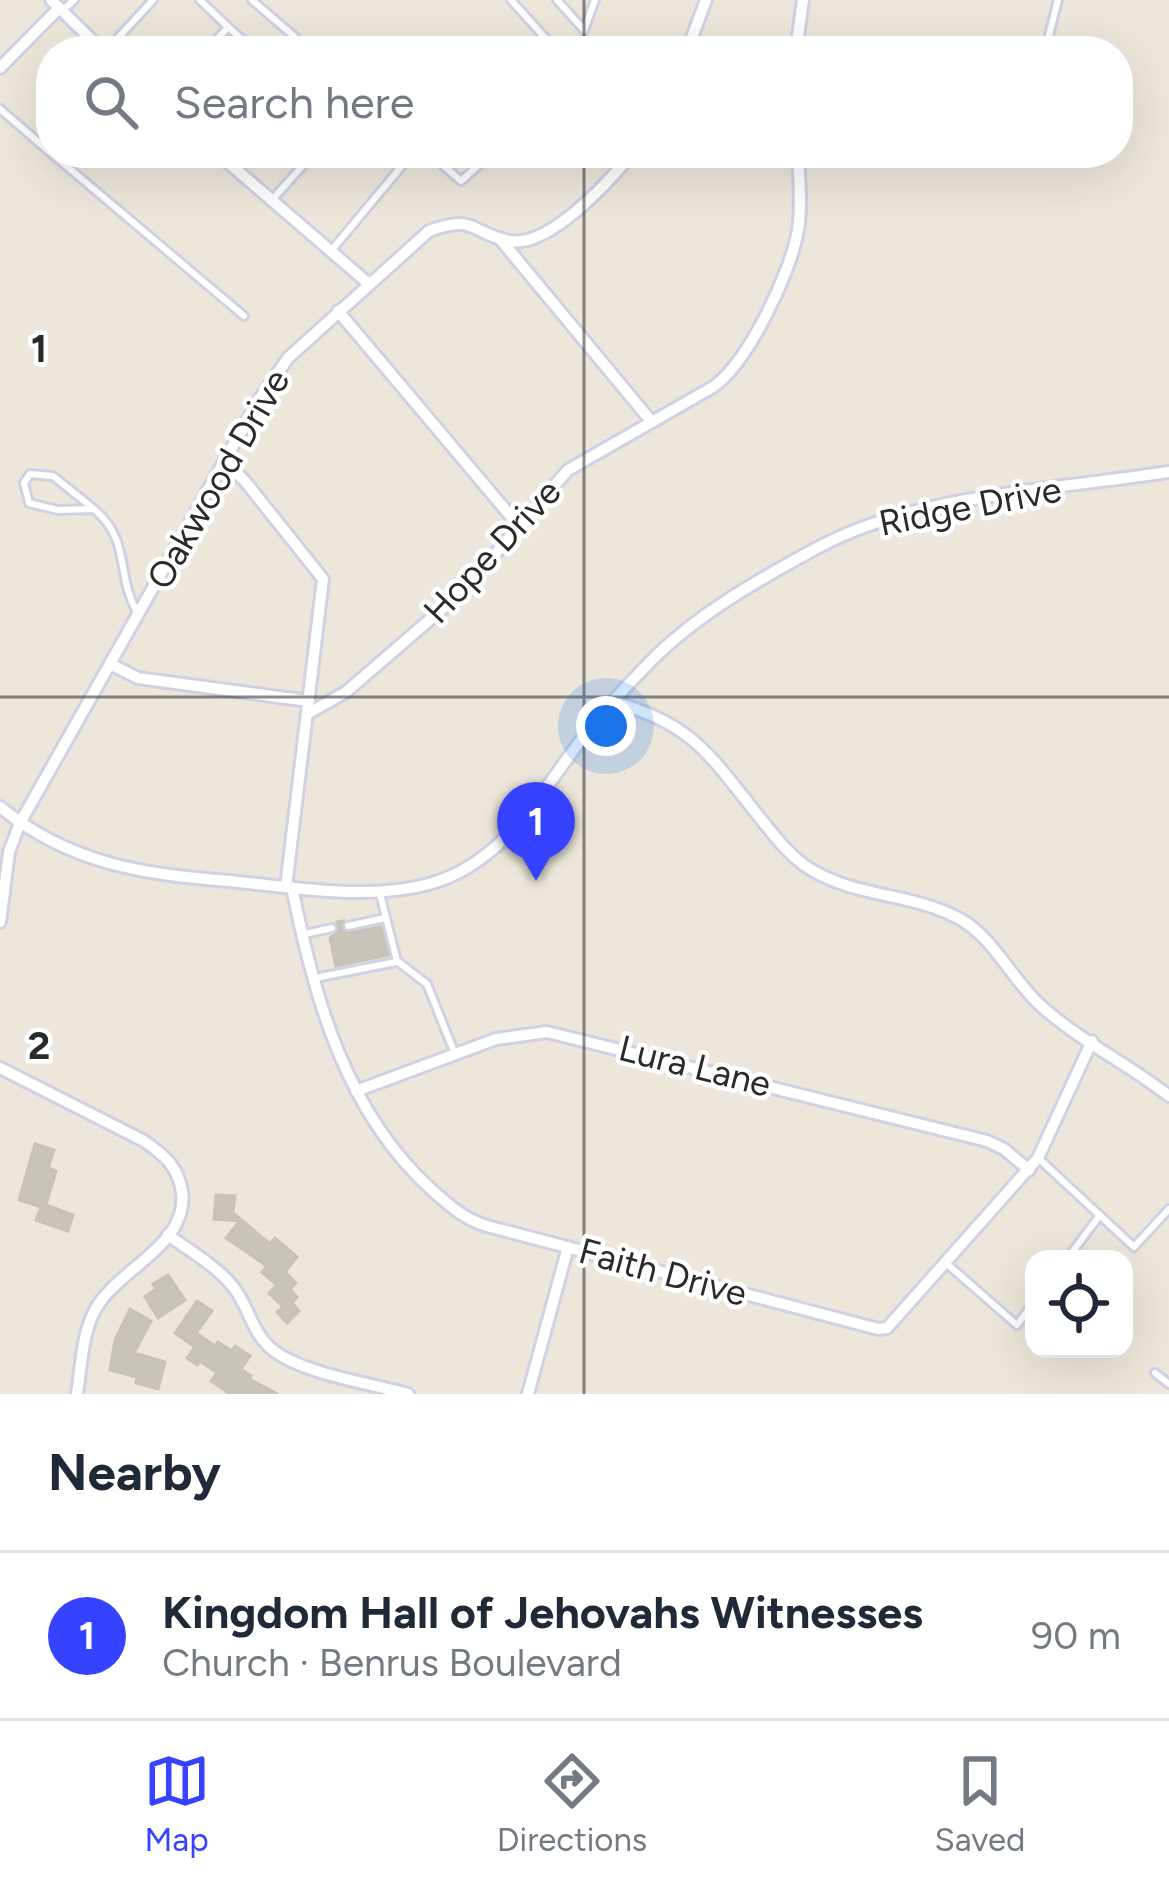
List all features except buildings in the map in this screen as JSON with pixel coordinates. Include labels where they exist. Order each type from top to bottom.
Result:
[{"type":"street","points":[[693,36],[706,0]]},
{"type":"street","points":[[798,36],[803,0]]},
{"type":"street","points":[[0,68],[58,6],[89,36]]},
{"type":"street","points":[[235,168],[369,284]]},
{"type":"street","name":"Oakwood Drive","points":[[0,922],[9,852],[20,823],[277,372],[429,231],[453,222],[474,224],[497,237],[521,242],[551,228],[619,168]]},
{"type":"street","name":"Hope Drive","points":[[308,708],[346,692],[463,592],[568,470],[721,381],[740,359],[794,247],[800,216],[798,168]]},
{"type":"street","points":[[497,237],[651,422]]},
{"type":"street","points":[[338,311],[519,526]]},
{"type":"street","name":"Faith Drive","points":[[224,461],[322,579],[289,887],[311,978],[356,1091],[389,1147],[458,1213],[487,1226],[886,1328],[1038,1158],[1092,1041]]},
{"type":"street","name":"Ridge Drive","points":[[0,807],[44,839],[114,866],[171,876],[380,891],[446,878],[493,851],[662,649],[704,616],[855,529],[932,507],[1169,472]]},
{"type":"street","points":[[110,664],[138,678],[308,708]]},
{"type":"street","points":[[613,702],[668,721],[695,740],[783,846],[807,867],[850,888],[960,919],[982,937],[1038,1004],[1169,1096]]},
{"type":"street","name":"Lura Lane","points":[[356,1091],[519,1033],[570,1035],[987,1141],[1029,1170]]},
{"type":"street","points":[[0,1068],[144,1141],[166,1156],[179,1178],[180,1216],[168,1235],[93,1312],[77,1394]]},
{"type":"street","points":[[168,1235],[225,1277],[262,1340],[278,1354],[408,1394]]},
{"type":"street","points":[[528,1394],[568,1246]]},
{"type":"lane","points":[[58,6],[74,0]]},
{"type":"lane","points":[[118,36],[153,0]]},
{"type":"lane","points":[[200,0],[238,36]]},
{"type":"lane","points":[[252,0],[294,36]]},
{"type":"lane","points":[[511,0],[543,36]]},
{"type":"lane","points":[[557,0],[584,30],[595,0]]},
{"type":"lane","points":[[1049,36],[1058,0]]},
{"type":"lane","points":[[220,36],[228,27]]},
{"type":"lane","points":[[0,109],[36,139]]},
{"type":"lane","points":[[70,168],[244,316]]},
{"type":"lane","points":[[272,200],[301,168]]},
{"type":"lane","points":[[331,251],[400,168]]},
{"type":"lane","points":[[446,168],[461,181],[475,168]]},
{"type":"lane","points":[[94,509],[58,510],[29,503],[23,483],[30,474],[52,476],[94,509],[114,526],[121,544],[124,587],[138,615]]},
{"type":"lane","points":[[380,891],[398,961],[427,984],[455,1054]]},
{"type":"lane","points":[[348,926],[386,918]]},
{"type":"lane","points":[[301,935],[332,928]]},
{"type":"lane","points":[[311,978],[398,961]]},
{"type":"lane","points":[[1038,1158],[1134,1247],[1169,1209]]},
{"type":"lane","points":[[1073,1250],[1100,1215]]},
{"type":"lane","points":[[946,1263],[1017,1325],[1025,1314]]},
{"type":"lane","points":[[1155,1372],[1169,1384]]},
{"type":"place","name":"Kingdom Hall of Jehovahs Witnesses","points":[[536,881]]}]
